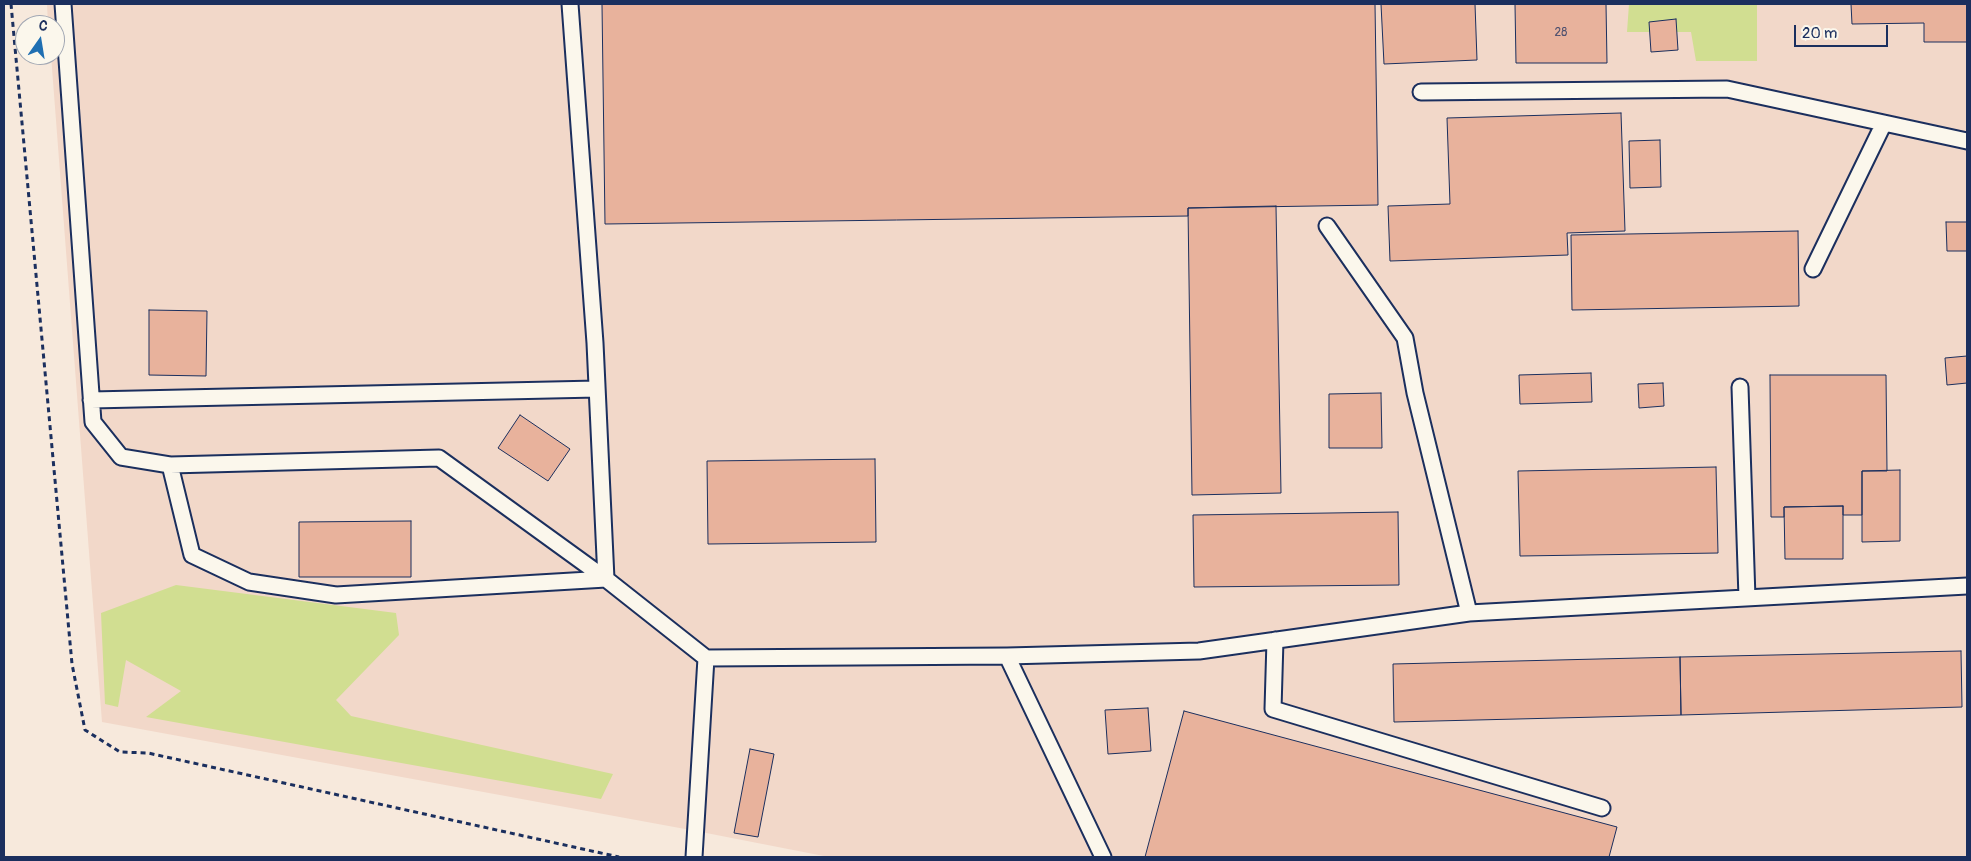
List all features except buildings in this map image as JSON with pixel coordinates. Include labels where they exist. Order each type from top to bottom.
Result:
[{"type":"lane","points":[[63,4],[92,422],[121,457],[170,465],[439,458],[606,579],[706,658],[1007,656],[1199,651],[1470,614],[1967,586]]},
{"type":"lane","points":[[570,4],[597,389],[606,579]]},
{"type":"lane","points":[[1420,92],[1727,89],[1967,141]]},
{"type":"lane","points":[[1813,269],[1884,123]]},
{"type":"lane","points":[[1328,226],[1405,338],[1415,393],[1470,614]]},
{"type":"lane","points":[[1740,387],[1747,598]]},
{"type":"lane","points":[[91,400],[597,389]]},
{"type":"lane","points":[[170,465],[192,555],[249,582],[336,595],[606,579]]},
{"type":"lane","points":[[1275,640],[1273,709],[1602,808]]},
{"type":"lane","points":[[1007,656],[1103,857]]},
{"type":"lane","points":[[694,857],[706,658]]},
{"type":"path","points":[[11,4],[72,664],[85,730],[120,752],[148,753],[619,857]]},
{"type":"shaded area","points":[[47,4],[1967,4],[1967,857],[829,857],[102,722],[52,65],[65,65],[65,15],[48,15]]},
{"type":"green space","points":[[1629,4],[1757,4],[1757,61],[1696,61],[1691,32],[1627,32]]},
{"type":"green space","points":[[176,585],[396,613],[399,635],[336,700],[351,716],[613,774],[601,799],[146,717],[181,691],[126,660],[118,707],[105,704],[101,613]]}]
